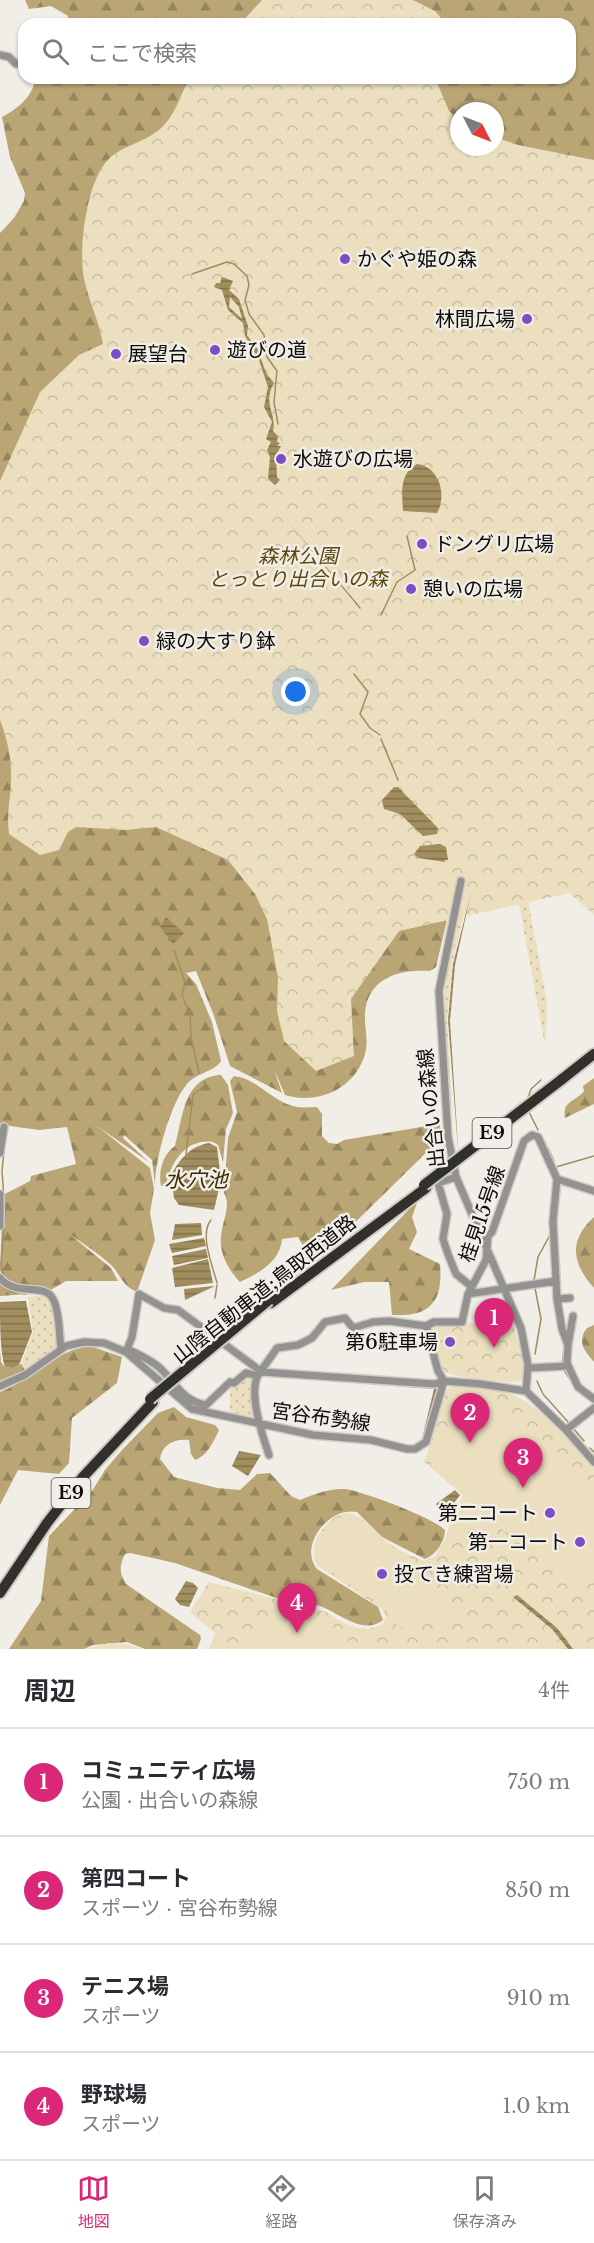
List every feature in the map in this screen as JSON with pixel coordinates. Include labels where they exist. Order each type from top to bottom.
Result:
[{"type":"highway","name":"山陰自動車道;鳥取西道路","points":[[562,1082],[594,1054]]},
{"type":"highway","name":"山陰自動車道;鳥取西道路","points":[[0,1586],[80,1475],[151,1400],[270,1301],[594,1059]]},
{"type":"highway","name":"山陰自動車道;鳥取西道路","points":[[0,1593],[47,1523],[82,1478],[151,1400]]},
{"type":"street","points":[[0,55],[9,57],[18,64]]},
{"type":"street","name":"出合いの森線","points":[[461,881],[439,991],[448,1137],[456,1177],[506,1288],[521,1328],[528,1368],[526,1391]]},
{"type":"street","points":[[0,1153],[4,1127]]},
{"type":"street","name":"桂見15号線","points":[[260,1374],[277,1348],[298,1345],[312,1338],[325,1322],[345,1318],[353,1328],[373,1322],[389,1321],[426,1326],[434,1322],[462,1322],[468,1294],[486,1260],[488,1236],[492,1232],[525,1141],[532,1135],[538,1137],[557,1179],[553,1221],[557,1299],[562,1329],[568,1345],[568,1366]]},
{"type":"street","points":[[456,1177],[438,1183],[447,1214],[443,1239],[456,1274],[472,1287]]},
{"type":"street","points":[[557,1179],[594,1190]]},
{"type":"street","points":[[0,1194],[0,1226]]},
{"type":"street","points":[[0,1278],[12,1289],[40,1289],[48,1293],[54,1302],[61,1349]]},
{"type":"street","points":[[468,1294],[556,1281]]},
{"type":"street","points":[[260,1374],[177,1310],[164,1308],[139,1294],[127,1351],[160,1367],[179,1392],[194,1403],[206,1405],[230,1383],[234,1383],[246,1373],[260,1374],[392,1382],[434,1384],[444,1382],[481,1384],[526,1391],[566,1430],[594,1462]]},
{"type":"street","points":[[557,1299],[570,1298]]},
{"type":"street","points":[[568,1345],[573,1316]]},
{"type":"street","points":[[426,1326],[438,1371],[444,1382]]},
{"type":"street","name":"宮谷布勢線","points":[[0,1386],[25,1375],[61,1349],[73,1344],[94,1342],[127,1351],[192,1409],[258,1424],[415,1449],[426,1442],[444,1382]]},
{"type":"street","points":[[528,1368],[568,1366],[578,1387],[594,1399]]},
{"type":"street","points":[[260,1374],[258,1424],[269,1455]]},
{"type":"street","points":[[566,1430],[594,1408]]},
{"type":"green space","name":"森林公園 とっとり出合いの森","points":[[25,0],[594,0],[594,702],[437,901],[447,920],[436,967],[430,971],[397,974],[379,983],[372,991],[365,1013],[367,1044],[365,1054],[353,1077],[344,1085],[322,1096],[298,1098],[285,1095],[274,1069],[282,1093],[230,1066],[196,971],[186,973],[196,984],[212,1022],[221,1061],[214,1068],[191,1080],[181,1093],[169,1118],[158,1161],[155,1185],[152,1160],[124,1135],[123,1138],[149,1162],[97,1126],[150,1168],[154,1189],[150,1213],[155,1240],[137,1292],[125,1283],[106,1261],[68,1233],[111,1268],[118,1281],[66,1281],[49,1291],[15,1287],[2,1277],[0,1270],[3,1195],[30,1181],[31,1176],[76,1164],[67,1127],[39,1130],[3,1125],[0,1137],[0,233],[14,218],[24,201],[25,193],[10,157],[2,117],[24,101],[34,84],[576,84],[576,18],[68,18],[51,6],[29,9]]},
{"type":"green space","points":[[262,0],[413,0],[435,11],[441,18],[246,18]]},
{"type":"green space","name":"森林公園 とっとり出合いの森","points":[[186,84],[438,84],[450,112],[450,156],[504,156],[504,140],[594,160],[594,915],[569,893],[399,931],[351,999],[354,1056],[316,1071],[284,1041],[277,1011],[278,978],[267,919],[255,894],[228,860],[156,827],[126,830],[76,827],[68,832],[59,850],[40,855],[9,834],[11,765],[8,745],[0,720],[0,481],[40,392],[79,355],[103,344],[85,283],[82,253],[86,216],[96,180],[103,166],[112,156],[151,135],[167,121],[175,110]]},
{"type":"green space","points":[[526,889],[547,1003],[546,1039],[544,1040],[518,899],[467,901],[452,964],[447,1020],[453,1122],[443,1006],[462,901]]},
{"type":"green space","points":[[221,1075],[228,1085],[233,1113],[226,1129],[223,1162],[218,1145],[213,1142],[195,1144],[181,1153],[168,1176],[166,1185],[161,1186],[162,1163],[175,1146],[183,1112],[192,1091],[208,1077]]},
{"type":"green space","points":[[234,1076],[250,1081],[289,1105],[317,1107],[322,1114],[322,1136],[329,1143],[337,1144],[344,1140],[439,1124],[443,1136],[321,1256],[313,1260],[306,1258],[305,1249],[298,1237],[282,1239],[273,1260],[261,1271],[240,1282],[228,1267],[222,1253],[221,1241],[227,1202],[224,1193],[228,1138],[237,1112],[230,1081]]},
{"type":"green space","points":[[594,1078],[594,1104],[565,1118],[568,1104],[581,1095],[584,1091],[583,1086]]},
{"type":"green space","points":[[418,1200],[412,1217],[417,1232],[409,1249],[440,1264],[439,1287],[432,1304],[417,1313],[392,1315],[389,1282],[364,1282],[331,1290]]},
{"type":"green space","points":[[594,1217],[594,1288],[581,1270],[576,1252],[580,1235]]},
{"type":"green space","points":[[0,1283],[11,1291],[38,1293],[0,1296]]},
{"type":"green space","points":[[46,1295],[53,1306],[57,1347],[27,1371],[21,1364],[33,1332],[28,1297]]},
{"type":"green space","points":[[512,1322],[523,1356],[523,1380],[506,1382],[481,1380],[439,1369],[430,1330],[432,1325]]},
{"type":"green space","points":[[594,1325],[594,1362],[583,1346],[582,1338],[587,1328]]},
{"type":"green space","points":[[90,1346],[122,1357],[117,1383],[72,1418],[69,1463],[59,1474],[18,1470],[0,1505],[0,1392],[65,1353]]},
{"type":"green space","points":[[0,1351],[1,1362],[5,1367],[13,1368],[21,1364],[26,1371],[0,1383]]},
{"type":"green space","points":[[243,1374],[254,1377],[256,1421],[230,1417],[230,1385]]},
{"type":"green space","points":[[475,1386],[497,1390],[533,1406],[549,1419],[594,1468],[594,1649],[209,1649],[215,1633],[190,1612],[209,1582],[326,1612],[344,1623],[359,1628],[367,1629],[382,1625],[386,1617],[383,1610],[318,1566],[314,1557],[315,1543],[321,1531],[331,1520],[342,1514],[350,1513],[363,1520],[387,1542],[405,1553],[424,1561],[435,1556],[452,1520],[461,1509],[463,1494],[423,1461],[426,1458],[442,1395],[450,1387]]},
{"type":"green space","points":[[473,1400],[501,1407],[506,1423],[546,1455],[555,1450],[594,1495],[594,1573],[583,1587],[549,1568],[554,1559],[462,1507],[465,1494],[448,1483],[431,1465],[431,1459],[463,1405]]},
{"type":"green space","points":[[174,1407],[186,1417],[215,1425],[219,1430],[207,1452],[195,1460],[191,1454],[189,1440],[174,1441],[163,1449],[160,1459],[174,1477],[217,1488],[240,1490],[257,1474],[270,1473],[291,1496],[300,1500],[334,1489],[354,1491],[397,1506],[438,1525],[445,1530],[442,1543],[433,1554],[425,1559],[382,1537],[357,1512],[336,1515],[327,1521],[314,1539],[311,1550],[312,1560],[317,1569],[378,1607],[383,1620],[375,1625],[366,1626],[320,1606],[297,1605],[175,1563],[130,1553],[125,1554],[121,1569],[126,1584],[200,1635],[201,1639],[197,1649],[145,1649],[127,1642],[93,1645],[84,1649],[9,1649],[41,1601],[49,1536],[92,1491],[105,1470],[122,1450],[158,1413]]},
{"type":"green space","name":"投てき練習場","points":[[343,1517],[421,1565],[430,1576],[431,1587],[463,1612],[462,1623],[455,1620],[397,1628],[395,1615],[318,1562],[317,1548],[325,1529],[336,1519]]},
{"type":"green space","points":[[299,1616],[331,1626],[343,1635],[354,1649],[238,1649],[250,1635],[264,1625]]},
{"type":"green space","points":[[109,1643],[127,1644],[142,1649],[86,1649]]},
{"type":"water","points":[[222,277],[233,281],[229,290],[239,299],[248,326],[247,335],[258,350],[266,373],[274,383],[269,402],[274,425],[273,431],[278,436],[277,442],[280,443],[277,446],[281,446],[276,455],[277,477],[280,480],[275,485],[268,479],[270,457],[267,450],[271,442],[266,439],[272,422],[264,407],[268,387],[259,360],[245,336],[243,323],[228,310],[222,290],[214,287],[216,283],[220,283]],"holes":[[[230,297],[239,307],[242,319],[229,307]]]},
{"type":"water","points":[[417,464],[431,471],[439,483],[441,499],[437,513],[403,511],[404,478]]},
{"type":"water","points":[[285,518],[361,608],[360,609]]},
{"type":"water","points":[[394,787],[398,787],[438,828],[437,834],[423,836],[400,814],[384,809],[382,800]]},
{"type":"water","points":[[440,844],[446,847],[448,860],[444,860],[446,862],[418,858],[414,854],[420,846]]},
{"type":"water","points":[[471,893],[455,965],[450,1021],[459,1162],[448,1020],[453,964]]},
{"type":"water","points":[[166,917],[184,933],[173,944],[160,927]]},
{"type":"water","name":"水穴池","points":[[209,1143],[217,1147],[221,1180],[214,1210],[179,1205],[174,1198],[171,1175],[186,1154],[196,1147]]},
{"type":"water","points":[[201,1223],[202,1235],[172,1240],[175,1224]]},
{"type":"water","points":[[204,1238],[206,1246],[172,1253],[169,1244]]},
{"type":"water","points":[[206,1249],[208,1258],[174,1265],[172,1256]]},
{"type":"water","points":[[208,1259],[213,1283],[175,1287],[172,1268]]},
{"type":"water","points":[[215,1286],[185,1300],[184,1289]]},
{"type":"water","points":[[26,1301],[32,1332],[19,1365],[13,1368],[5,1367],[1,1345],[0,1302]]},
{"type":"water","points":[[263,1376],[436,1387],[438,1389],[424,1442],[421,1443],[434,1389]]},
{"type":"water","points":[[239,1451],[261,1455],[248,1476],[232,1466]]},
{"type":"water","points":[[455,1490],[460,1495],[446,1514],[436,1504]]},
{"type":"water","points":[[186,1581],[198,1588],[189,1607],[180,1605],[175,1599]]},
{"type":"water","points":[[517,1595],[557,1628],[573,1649],[568,1649],[552,1629],[513,1597]]},
{"type":"waterway","points":[[192,274],[227,262],[234,264],[247,276],[249,285],[245,300],[249,314],[264,335],[267,357],[277,371],[274,402],[278,424]]},
{"type":"waterway","points":[[381,615],[397,582],[415,570],[407,536]]},
{"type":"waterway","points":[[354,674],[368,692],[360,714],[370,728],[380,735]]},
{"type":"waterway","points":[[381,739],[398,780]]},
{"type":"waterway","points":[[174,950],[185,982],[182,995],[190,1014],[191,1037],[199,1073]]},
{"type":"waterway","points":[[528,1098],[531,1089],[541,1080]]},
{"type":"waterway","points":[[186,1154],[193,1095],[206,1084],[204,1081]]},
{"type":"waterway","points":[[529,1112],[538,1130]]},
{"type":"waterway","points":[[542,1137],[546,1144]]},
{"type":"waterway","points":[[5,1140],[2,1171],[5,1212],[1,1265],[4,1276],[13,1283],[37,1285],[49,1289]]},
{"type":"waterway","points":[[548,1148],[554,1161]]},
{"type":"waterway","points":[[556,1167],[594,1156]]},
{"type":"waterway","points":[[211,1220],[206,1234],[217,1283]]},
{"type":"waterway","points":[[534,1280],[538,1257],[551,1233]]},
{"type":"waterway","points":[[0,1284],[11,1292],[26,1294]]},
{"type":"waterway","points":[[215,1298],[217,1285]]},
{"type":"waterway","points":[[535,1288],[541,1319],[535,1354]]},
{"type":"waterway","points":[[562,1363],[564,1349]]},
{"type":"waterway","points":[[564,1370],[575,1387]]},
{"type":"waterway","points":[[537,1381],[543,1394],[569,1423]]},
{"type":"waterway","points":[[573,1428],[584,1441]]},
{"type":"waterway","points":[[590,1448],[594,1452]]},
{"type":"place","name":"かぐや姫の森","points":[[345,259]]},
{"type":"place","name":"林間広場","points":[[527,319]]},
{"type":"place","name":"遊びの道","points":[[215,350]]},
{"type":"place","name":"展望台","points":[[116,354]]},
{"type":"place","name":"水遊びの広場","points":[[281,459]]},
{"type":"place","name":"ドングリ広場","points":[[422,544]]},
{"type":"place","name":"憩いの広場","points":[[411,589]]},
{"type":"place","name":"緑の大すり鉢","points":[[144,641]]},
{"type":"place","name":"第6駐車場","points":[[450,1342]]},
{"type":"place","name":"コミュニティ広場","points":[[494,1348]]},
{"type":"place","name":"第四コート","points":[[470,1443]]},
{"type":"place","name":"テニス場","points":[[523,1488]]},
{"type":"place","name":"第二コート","points":[[550,1513]]},
{"type":"place","name":"第一コート","points":[[580,1542]]},
{"type":"place","name":"投てき練習場","points":[[382,1574]]},
{"type":"place","name":"野球場","points":[[297,1633]]}]
